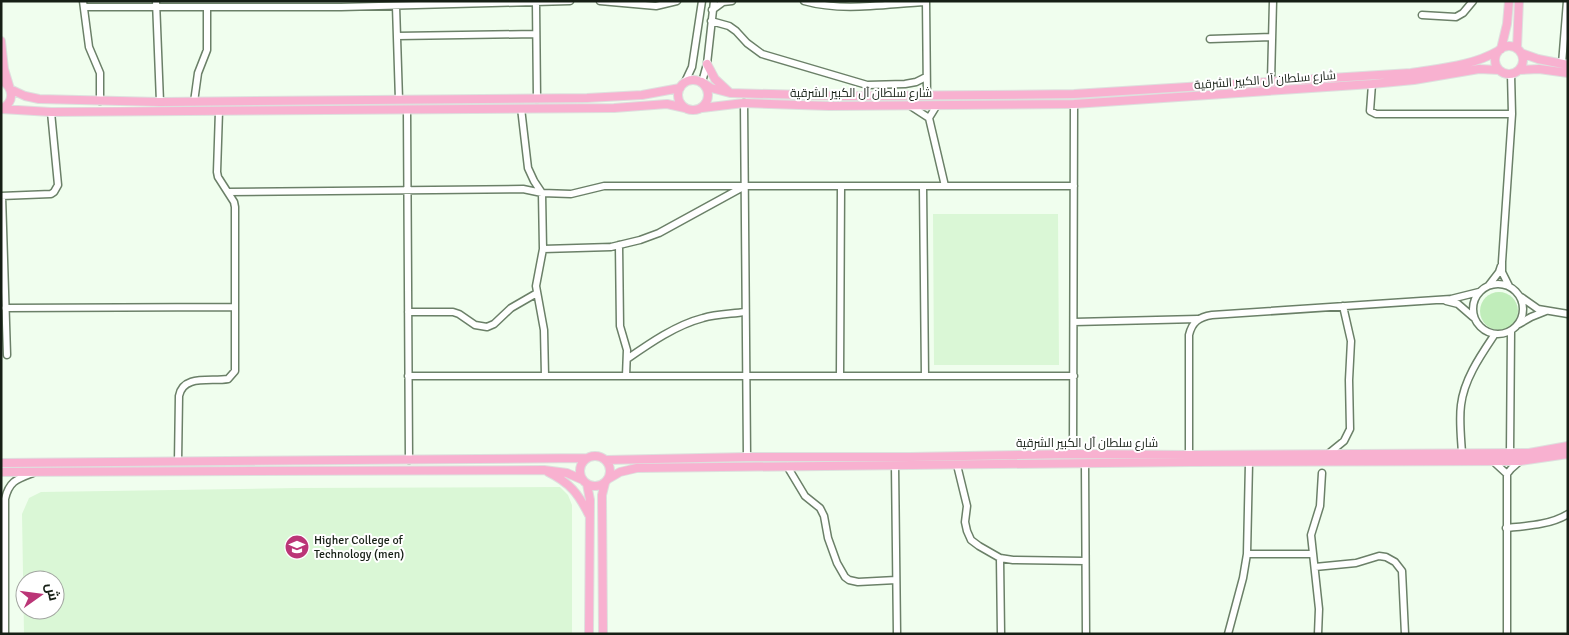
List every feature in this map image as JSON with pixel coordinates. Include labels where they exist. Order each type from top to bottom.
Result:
[{"type":"main road","points":[[1509,1],[1506,33],[1495,61],[1499,70],[1507,74],[1519,70],[1539,69],[1568,74]]},
{"type":"main road","points":[[1519,1],[1519,51],[1524,60],[1519,70]]},
{"type":"main road","points":[[1,40],[4,69],[10,88],[11,99],[1,109]]},
{"type":"main road","points":[[1500,50],[1509,46],[1519,51],[1565,64]]},
{"type":"main road","name":"شارع سلطان آل الكبير الشرقية","points":[[702,82],[711,88],[730,93],[844,96],[1074,94],[1412,73],[1478,61],[1500,50]]},
{"type":"main road","points":[[707,64],[715,79],[730,93]]},
{"type":"main road","name":"شارع سلطان آل الكبير الشرقية","points":[[702,108],[744,103],[829,106],[1074,104],[1372,84],[1414,80],[1479,69],[1499,70]]},
{"type":"main road","points":[[1,80],[10,88],[25,96],[39,99],[160,102],[537,99],[642,95],[682,85],[693,80],[702,82],[708,90],[708,96],[702,108],[692,110],[667,104],[614,108],[407,110],[51,112],[1,109]]},
{"type":"main road","points":[[682,85],[679,99],[685,108]]},
{"type":"main road","name":"شارع سلطان آل الكبير الشرقية","points":[[606,460],[746,456],[1529,453],[1568,446]]},
{"type":"main road","name":"شارع سلطان آل الكبير الشرقية","points":[[607,481],[620,472],[637,468],[1190,462],[1494,462],[1520,461],[1568,454]]},
{"type":"main road","points":[[1,463],[587,458],[596,456],[606,460],[611,469],[602,495],[603,634]]},
{"type":"main road","points":[[587,458],[581,466],[581,476],[585,482],[590,500],[589,634]]},
{"type":"main road","points":[[1,472],[544,470],[567,473],[596,486],[607,481]]},
{"type":"main road","points":[[544,470],[572,487],[580,496],[590,516]]},
{"type":"street","points":[[100,101],[100,73],[88,47],[84,4],[157,4],[207,7],[341,4],[396,6],[417,3],[536,3],[570,1]]},
{"type":"street","points":[[600,1],[656,6],[677,1]]},
{"type":"street","points":[[682,85],[692,67],[702,1]]},
{"type":"street","points":[[702,82],[707,64],[714,1]]},
{"type":"street","points":[[712,10],[723,2],[732,1]]},
{"type":"street","points":[[804,1],[824,6],[926,2],[926,96]]},
{"type":"street","points":[[1272,81],[1273,1]]},
{"type":"street","points":[[1422,15],[1456,17],[1473,1]]},
{"type":"street","points":[[536,3],[537,99]]},
{"type":"street","points":[[157,4],[160,102]]},
{"type":"street","points":[[1565,64],[1567,4]]},
{"type":"street","points":[[396,6],[398,100]]},
{"type":"street","points":[[194,102],[198,73],[207,50],[207,7]]},
{"type":"street","points":[[711,21],[729,26],[746,43],[762,54],[867,85],[910,84],[926,76]]},
{"type":"street","points":[[397,36],[536,34]]},
{"type":"street","points":[[1210,39],[1272,37]]},
{"type":"street","points":[[1511,74],[1512,114],[1502,272],[1509,286],[1532,306],[1546,311],[1568,314]]},
{"type":"street","points":[[1372,84],[1370,111],[1376,114],[1512,114]]},
{"type":"street","points":[[744,103],[746,456]]},
{"type":"street","points":[[1073,454],[1074,104]]},
{"type":"street","points":[[908,105],[929,118]]},
{"type":"street","points":[[937,105],[929,118],[945,186]]},
{"type":"street","points":[[521,108],[528,168],[542,193],[543,250],[536,293],[544,324],[545,376]]},
{"type":"street","points":[[407,110],[409,460]]},
{"type":"street","points":[[178,462],[180,392],[182,386],[189,382],[225,379],[232,376],[235,371],[235,208],[234,202],[217,172],[219,111]]},
{"type":"street","points":[[7,355],[2,196],[51,194],[57,189],[51,112]]},
{"type":"street","points":[[228,192],[523,189],[542,193],[571,194],[604,186],[1074,186]]},
{"type":"street","points":[[923,186],[925,376]]},
{"type":"street","points":[[543,250],[602,248],[619,245],[658,233],[744,187]]},
{"type":"street","points":[[840,376],[841,187]]},
{"type":"street","points":[[619,245],[620,326],[627,350],[626,376]]},
{"type":"street","points":[[1074,322],[1198,319],[1212,315],[1460,298],[1479,292],[1489,285],[1499,272],[1502,262]]},
{"type":"street","points":[[1489,285],[1503,284],[1509,286]]},
{"type":"street","points":[[1476,320],[1473,310],[1474,301],[1479,292]]},
{"type":"street","points":[[408,312],[453,312],[475,325],[487,327],[494,324],[511,308],[536,293]]},
{"type":"street","points":[[1518,325],[1524,306],[1520,296]]},
{"type":"street","points":[[1438,300],[1458,304],[1471,314],[1487,332],[1495,334],[1504,334],[1531,317],[1546,311]]},
{"type":"street","points":[[1328,454],[1344,441],[1350,428],[1351,341],[1343,306]]},
{"type":"street","points":[[5,308],[235,307]]},
{"type":"street","points":[[627,359],[661,337],[690,322],[711,316],[745,312]]},
{"type":"street","points":[[1190,455],[1189,335],[1190,328],[1198,319]]},
{"type":"street","points":[[1510,453],[1511,330]]},
{"type":"street","points":[[1462,452],[1460,416],[1462,399],[1480,356],[1495,334]]},
{"type":"street","points":[[408,376],[1074,376]]},
{"type":"street","points":[[1507,634],[1507,474],[1520,461]]},
{"type":"street","points":[[1494,462],[1507,474]]},
{"type":"street","points":[[1228,634],[1242,584],[1247,554],[1249,463]]},
{"type":"street","points":[[1085,464],[1086,634]]},
{"type":"street","points":[[894,465],[897,634]]},
{"type":"street","points":[[957,465],[966,506],[965,522],[967,531],[971,540],[979,546],[1000,558],[1013,560],[1085,561]]},
{"type":"street","points":[[787,466],[805,496],[818,505],[822,512],[828,538],[837,563],[845,577],[858,582],[896,580]]},
{"type":"street","points":[[5,634],[3,507],[9,486],[16,480],[33,473]]},
{"type":"street","points":[[1318,634],[1319,609],[1312,535],[1320,506],[1322,473]]},
{"type":"street","points":[[1506,528],[1532,526],[1556,520],[1568,514]]},
{"type":"street","points":[[1247,554],[1313,554]]},
{"type":"street","points":[[1315,567],[1356,563],[1379,556],[1386,557],[1395,562],[1402,571],[1405,634]]},
{"type":"street","points":[[1000,558],[1001,634]]},
{"type":"shaded area","points":[[933,214],[1058,214],[1059,365],[934,365]]},
{"type":"shaded area","points":[[1499,292],[1513,297],[1518,311],[1513,325],[1499,330],[1485,325],[1480,311],[1485,297]]},
{"type":"shaded area","name":"Higher College of Technology (men)","points":[[560,487],[568,495],[572,505],[572,634],[24,634],[24,620],[65,620],[65,570],[23,570],[22,514],[29,498],[41,492],[297,488]]},
{"type":"place","name":"Higher College of Technology (men)","points":[[297,547]]}]
